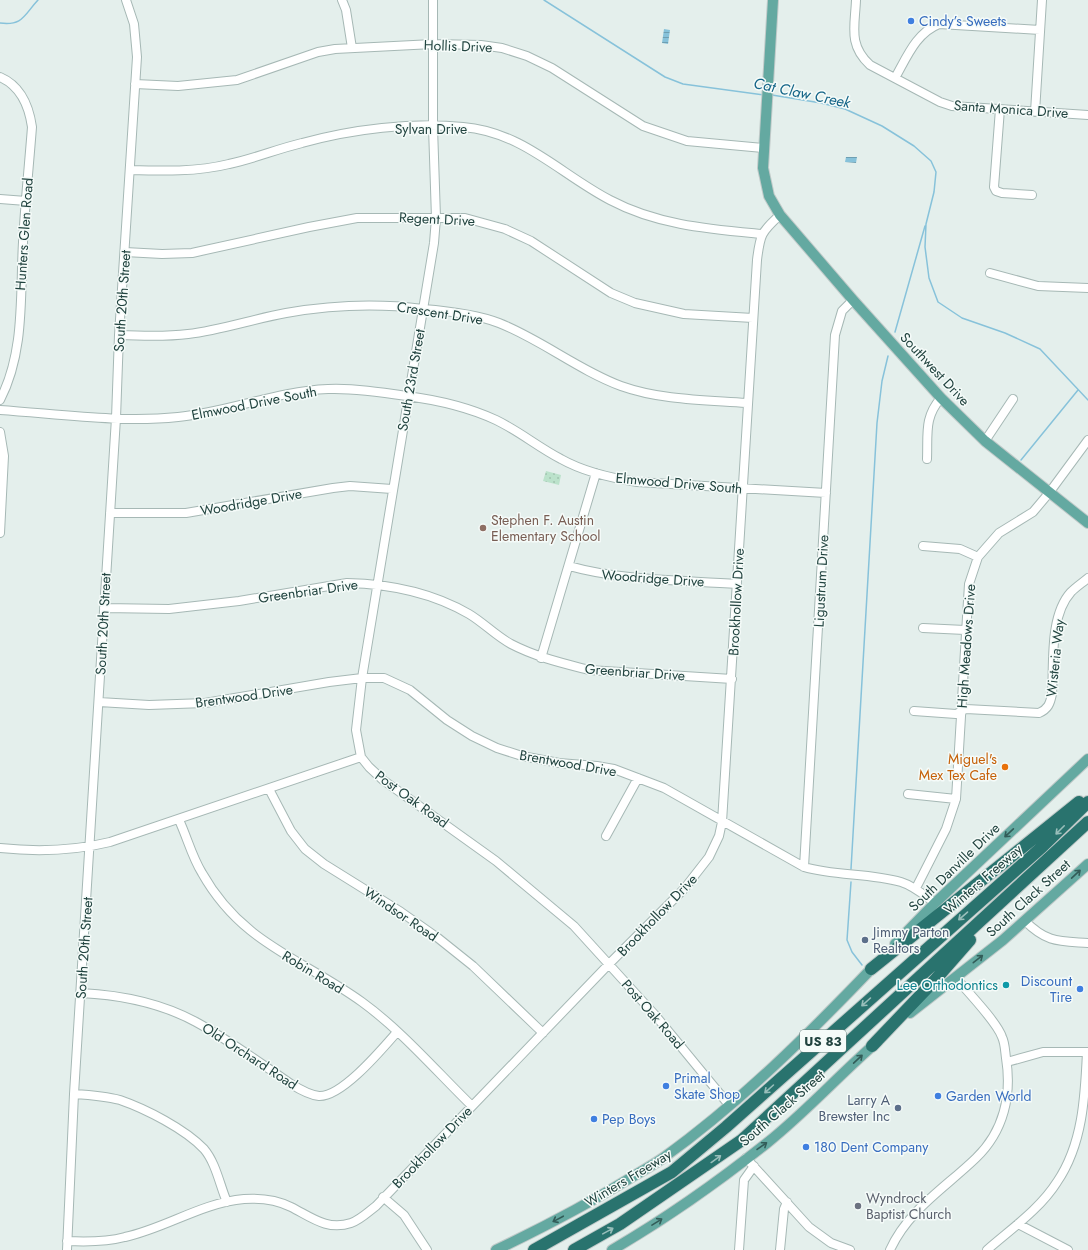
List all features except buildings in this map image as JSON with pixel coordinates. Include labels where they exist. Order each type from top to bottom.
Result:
[{"type":"highway","points":[[871,969],[1088,795]]},
{"type":"highway","name":"Winters Freeway","points":[[534,1250],[672,1172],[726,1127],[1042,847],[1088,802]]},
{"type":"highway","name":"Winters Freeway","points":[[574,1250],[620,1224],[742,1140],[1088,822]]},
{"type":"highway","points":[[872,1046],[1046,861]]},
{"type":"main road","name":"Southwest Drive","points":[[773,0],[763,168],[769,196],[780,215],[852,300],[942,398],[985,441],[1088,524]]},
{"type":"main road","name":"South Danville Drive","points":[[496,1250],[599,1197],[662,1159],[718,1116],[806,1037],[935,903],[1088,759]]},
{"type":"main road","name":"South Clack Street","points":[[612,1250],[698,1196],[735,1169],[746,1158],[782,1130],[872,1046],[918,1006],[1025,921],[1088,864]]},
{"type":"street","name":"South 20th Street","points":[[67,1250],[74,1094],[91,847],[116,418],[119,335],[137,57],[137,40],[134,24],[126,0]]},
{"type":"street","points":[[342,0],[346,10],[352,48]]},
{"type":"street","name":"South 23rd Street","points":[[361,757],[356,730],[362,678],[392,489],[423,309],[436,218],[433,0]]},
{"type":"street","name":"Santa Monica Drive","points":[[856,0],[854,38],[856,48],[862,58],[870,65],[946,104],[1088,115]]},
{"type":"street","points":[[1035,112],[1042,0]]},
{"type":"street","points":[[895,78],[921,35],[930,27],[939,24],[1040,30]]},
{"type":"street","name":"Hollis Drive","points":[[135,84],[178,86],[237,80],[318,52],[352,48],[433,44],[481,45],[502,48],[527,56],[552,68],[643,126],[687,141],[763,148]]},
{"type":"street","name":"Hunters Glen Road","points":[[0,77],[16,86],[23,96],[32,127],[16,356],[11,376],[0,400]]},
{"type":"street","points":[[1000,109],[994,187],[996,191],[1002,193],[1032,195]]},
{"type":"street","name":"Sylvan Drive","points":[[130,170],[175,171],[229,164],[303,142],[353,132],[406,127],[464,127],[511,139],[532,149],[588,188],[611,201],[652,218],[680,225],[761,234]]},
{"type":"street","points":[[0,199],[26,201]]},
{"type":"street","points":[[761,234],[767,226],[780,215]]},
{"type":"street","name":"Regent Drive","points":[[125,252],[162,254],[192,252],[357,218],[474,219],[505,229],[531,241],[611,293],[635,303],[684,314],[753,318]]},
{"type":"street","name":"Brookhollow Drive","points":[[67,1241],[87,1242],[125,1237],[209,1206],[243,1199],[272,1201],[290,1206],[325,1224],[338,1226],[352,1223],[359,1219],[376,1206],[684,889],[710,857],[719,836],[722,822],[743,488],[746,404],[757,260],[761,234]]},
{"type":"street","points":[[990,273],[1038,286],[1088,288]]},
{"type":"street","name":"Ligustrum Drive","points":[[804,867],[835,335],[842,311],[852,300]]},
{"type":"street","name":"Crescent Drive","points":[[119,335],[156,336],[187,334],[287,313],[349,305],[381,305],[423,309],[477,317],[498,322],[601,378],[622,386],[656,395],[746,404]]},
{"type":"street","name":"Elmwood Drive South","points":[[0,410],[116,418],[191,416],[280,396],[328,389],[409,396],[458,406],[494,419],[561,459],[577,467],[596,473],[637,482],[826,493]]},
{"type":"street","points":[[927,459],[929,417],[933,408],[942,398]]},
{"type":"street","points":[[985,441],[1013,399]]},
{"type":"street","points":[[0,432],[4,456],[0,533]]},
{"type":"street","name":"High Meadows Drive","points":[[916,888],[946,829],[956,799],[965,630],[969,584],[978,557],[999,533],[1033,512],[1088,440]]},
{"type":"street","points":[[541,658],[596,473]]},
{"type":"street","name":"Woodridge Drive","points":[[110,513],[186,513],[350,486],[392,489]]},
{"type":"street","points":[[923,546],[960,549],[978,557]]},
{"type":"street","name":"Woodridge Drive","points":[[569,566],[594,573],[617,576],[737,584]]},
{"type":"street","name":"Wisteria Way","points":[[961,712],[966,709],[1039,713],[1046,710],[1050,704],[1052,694],[1056,626],[1060,611],[1071,593],[1088,578]]},
{"type":"street","name":"Greenbriar Drive","points":[[104,608],[169,609],[239,601],[347,583],[377,585],[422,592],[445,602],[470,615],[510,644],[541,658],[589,670],[732,678]]},
{"type":"street","points":[[922,628],[965,630]]},
{"type":"street","name":"Brentwood Drive","points":[[99,702],[148,705],[205,703],[362,678],[384,678],[410,690],[447,720],[472,736],[497,748],[522,756],[551,762],[614,769],[664,788],[804,867],[822,872],[889,879],[916,888],[935,903]]},
{"type":"street","points":[[914,711],[956,714],[961,712]]},
{"type":"street","points":[[0,848],[25,851],[91,847],[179,820],[361,757]]},
{"type":"street","name":"Post Oak Road","points":[[361,757],[383,780],[496,861],[574,926],[655,1015],[729,1105]]},
{"type":"street","points":[[606,836],[638,778]]},
{"type":"street","name":"Windsor Road","points":[[269,789],[291,831],[305,849],[324,864],[401,912],[438,938],[473,966],[543,1033]]},
{"type":"street","points":[[908,794],[956,799]]},
{"type":"street","name":"Robin Road","points":[[179,820],[201,872],[223,904],[241,923],[277,951],[316,972],[362,1002],[397,1032],[472,1106]]},
{"type":"street","points":[[1025,921],[1037,934],[1049,940],[1088,943]]},
{"type":"street","points":[[890,1250],[907,1220],[977,1157],[997,1131],[1007,1102],[1007,1062],[1002,1036],[955,977]]},
{"type":"street","name":"Old Orchard Road","points":[[81,993],[137,1000],[195,1021],[226,1039],[300,1090],[320,1096],[334,1092],[355,1076],[397,1032]]},
{"type":"street","points":[[987,1250],[1018,1224],[1048,1195],[1057,1182],[1073,1150],[1083,1113],[1087,1052],[1043,1052],[1007,1062]]},
{"type":"street","points":[[74,1094],[101,1096],[119,1100],[153,1115],[185,1134],[204,1150],[218,1178],[227,1202]]},
{"type":"street","points":[[746,1158],[820,1236],[831,1243],[850,1250]]},
{"type":"street","points":[[739,1250],[744,1180],[754,1166]]},
{"type":"street","points":[[384,1197],[404,1215],[427,1250]]},
{"type":"street","points":[[780,1250],[784,1209],[787,1202]]},
{"type":"street","points":[[1018,1224],[1068,1250]]},
{"type":"green space","points":[[546,471],[561,475],[559,485],[543,481]]},
{"type":"water","points":[[664,29],[670,30],[668,44],[662,43]]},
{"type":"water","points":[[846,157],[857,157],[856,163],[845,162]]},
{"type":"waterway","name":"Cat Claw Creek","points":[[0,23],[14,23],[18,21],[26,15],[38,0]]},
{"type":"waterway","name":"Cat Claw Creek","points":[[544,0],[665,77],[683,84],[764,95]]},
{"type":"waterway","name":"Cat Claw Creek","points":[[772,95],[821,103],[845,109],[882,126],[914,146],[931,161],[936,172],[934,192],[926,224],[925,247],[929,278],[938,302],[962,318],[1005,333],[1040,349],[1088,400]]},
{"type":"waterway","points":[[895,332],[925,226]]},
{"type":"waterway","points":[[851,869],[877,423],[882,381],[888,356]]},
{"type":"waterway","points":[[1021,460],[1078,390]]},
{"type":"waterway","points":[[851,882],[847,940],[852,952],[862,965]]},
{"type":"place","name":"Cindy’s Sweets","points":[[911,21]]},
{"type":"place","name":"Stephen F. Austin Elementary School","points":[[483,528]]},
{"type":"place","name":"Miguel's Mex Tex Cafe","points":[[1005,767]]},
{"type":"place","name":"Jimmy Parton Realtors","points":[[865,940]]},
{"type":"place","name":"Lee Orthodontics","points":[[1006,985]]},
{"type":"place","name":"Discount Tire","points":[[1080,989]]},
{"type":"place","name":"Primal Skate Shop","points":[[666,1086]]},
{"type":"place","name":"Garden World","points":[[938,1096]]},
{"type":"place","name":"Larry A Brewster Inc","points":[[898,1108]]},
{"type":"place","name":"Pep Boys","points":[[594,1119]]},
{"type":"place","name":"180 Dent Company","points":[[806,1147]]},
{"type":"place","name":"Wyndrock Baptist Church","points":[[858,1206]]}]
